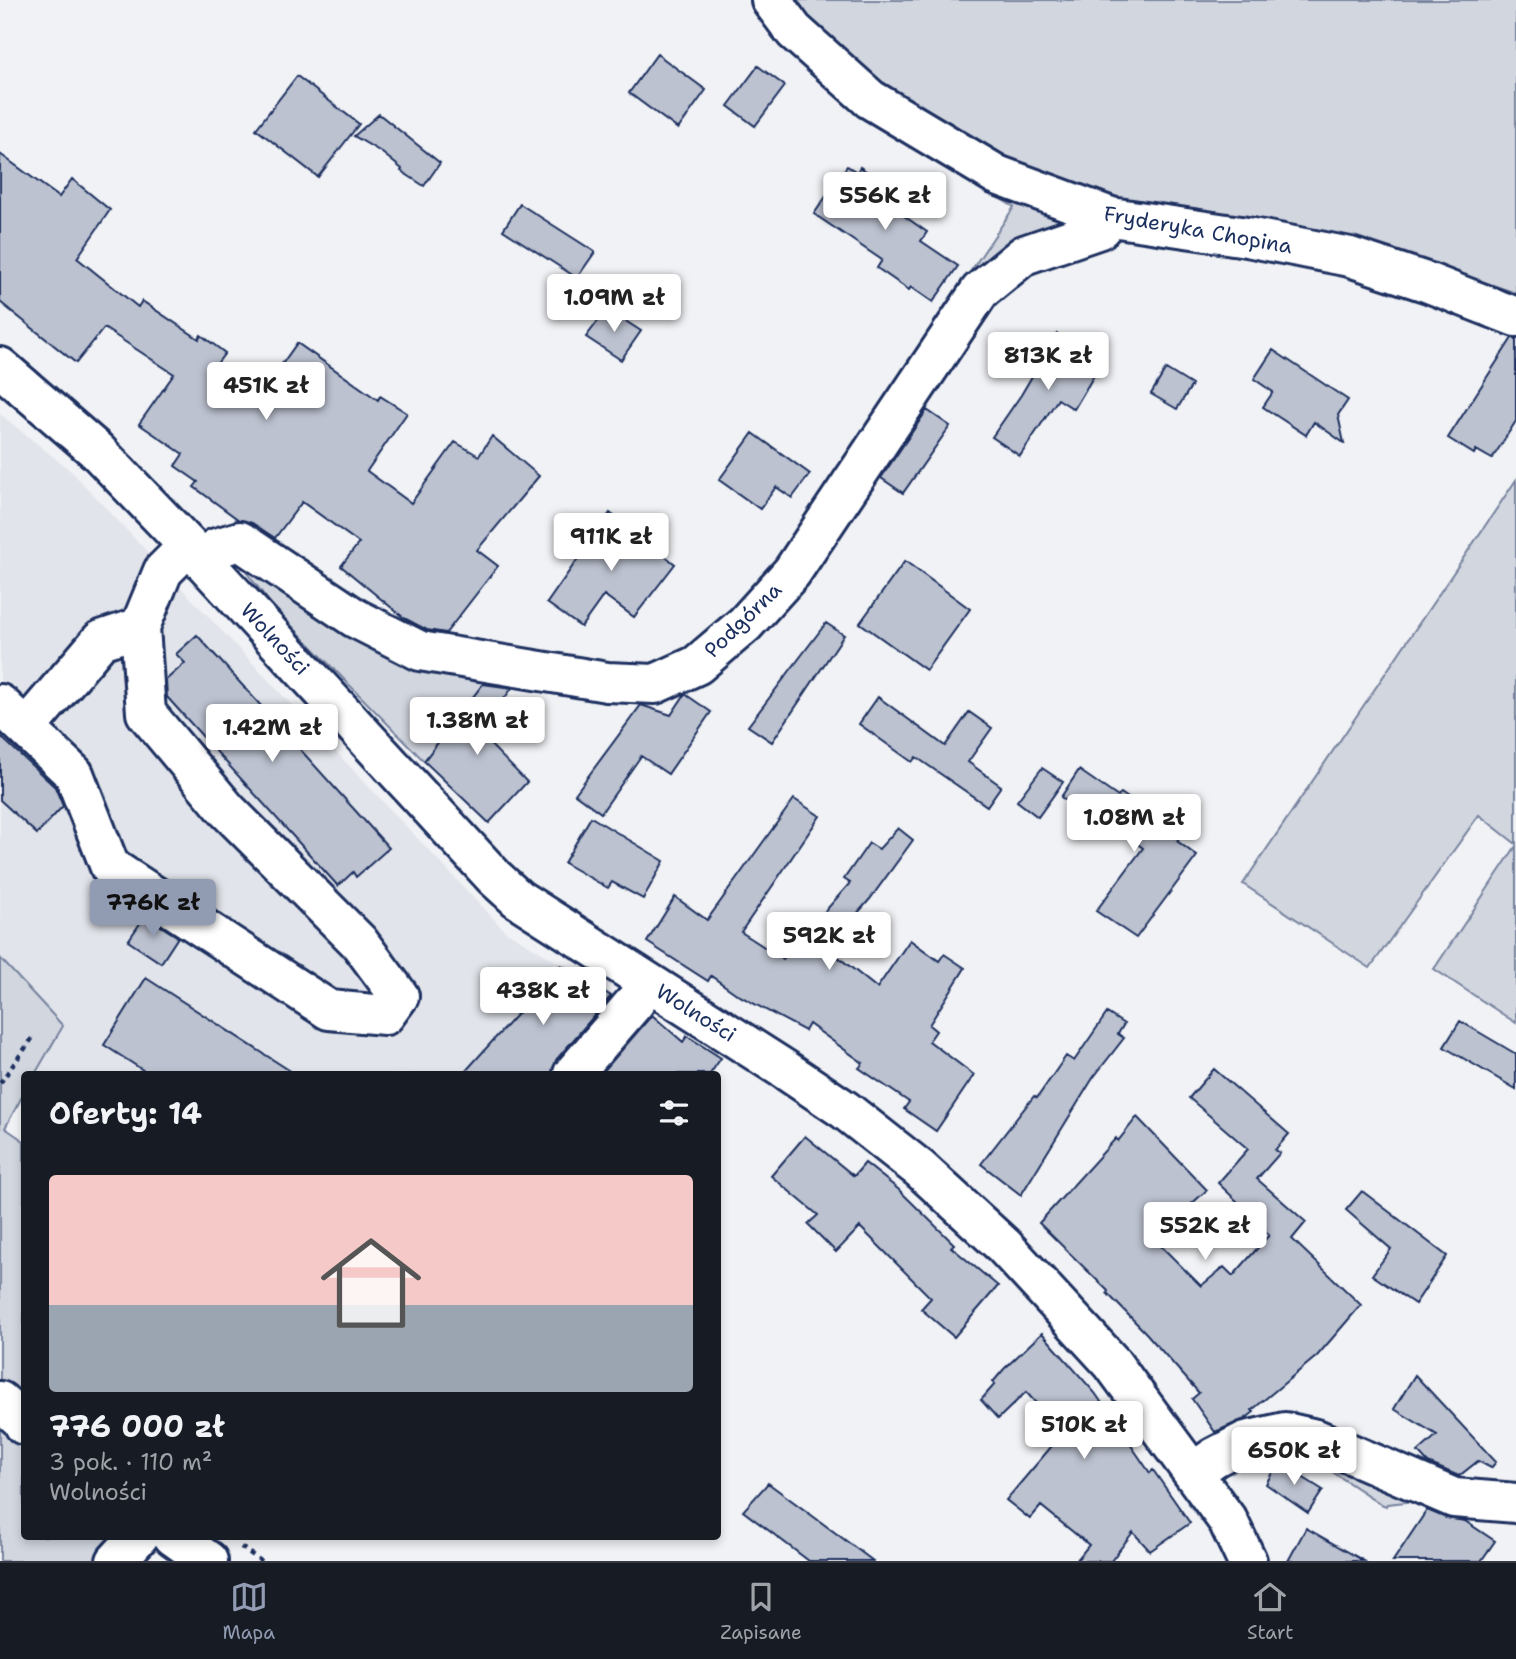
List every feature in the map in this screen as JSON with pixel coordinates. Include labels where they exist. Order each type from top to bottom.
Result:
[{"type":"street","name":"Fryderyka Chopina","points":[[771,0],[794,32],[870,99],[997,176],[1111,217],[1247,237],[1350,257],[1429,283],[1516,317]]},
{"type":"street","name":"Podgórna","points":[[195,552],[240,541],[355,618],[420,651],[607,682],[655,684],[697,665],[745,624],[792,572],[980,291],[1024,255],[1100,229],[1111,217]]},
{"type":"street","name":"Wolności","points":[[0,368],[97,451],[195,552],[518,899],[845,1111],[920,1169],[1004,1246],[1107,1356],[1228,1521],[1247,1561]]},
{"type":"street","points":[[140,627],[101,640],[13,716],[74,774],[110,867],[329,1010],[385,1015],[398,996],[359,942],[227,810],[146,713],[140,627],[163,571],[195,552]]},
{"type":"street","points":[[576,1071],[648,983]]},
{"type":"street","points":[[0,1401],[21,1419]]},
{"type":"street","points":[[1194,1472],[1215,1457],[1246,1441],[1285,1432],[1316,1439],[1454,1498],[1516,1503]]},
{"type":"street","points":[[0,1436],[21,1440]]},
{"type":"street","points":[[116,1561],[135,1540]]},
{"type":"street","points":[[179,1540],[208,1561]]},
{"type":"path","points":[[0,1083],[34,1036]]},
{"type":"shaded area","points":[[795,0],[1516,0],[1516,293],[1414,258],[1063,189],[856,78]]},
{"type":"shaded area","points":[[971,182],[1085,218],[956,293],[1014,207]]},
{"type":"shaded area","points":[[0,414],[72,472],[505,931],[627,1003],[568,1071],[37,1071],[63,1026],[0,958]]},
{"type":"shaded area","points":[[1516,480],[1516,844],[1479,815],[1370,968],[1243,884]]},
{"type":"shaded area","points":[[253,568],[485,681],[424,761],[274,608],[247,573]]},
{"type":"shaded area","points":[[1516,846],[1516,1023],[1434,969]]},
{"type":"shaded area","points":[[0,958],[63,1026],[37,1071],[21,1071],[21,1099],[5,1128],[21,1139],[21,1540],[111,1540],[95,1561],[0,1561]]},
{"type":"shaded area","points":[[1319,1458],[1416,1501],[1386,1506],[1381,1504],[1313,1459]]},
{"type":"building","points":[[657,54],[706,90],[678,129],[629,93]]},
{"type":"building","points":[[758,66],[785,86],[755,126],[728,106]]},
{"type":"building","points":[[297,76],[359,124],[318,177],[256,129]]},
{"type":"building","points":[[379,114],[440,163],[424,186],[401,171],[402,169],[381,152],[354,136]]},
{"type":"building","points":[[0,154],[59,197],[72,179],[110,210],[77,258],[138,307],[142,301],[199,339],[201,335],[225,353],[216,365],[260,395],[297,343],[378,400],[380,396],[407,413],[367,471],[411,503],[455,442],[479,456],[492,436],[539,476],[477,550],[498,566],[446,633],[427,630],[404,618],[341,566],[359,543],[302,502],[275,538],[252,523],[239,520],[194,487],[198,482],[175,466],[183,454],[139,424],[174,374],[104,328],[76,363],[0,302]]},
{"type":"building","points":[[847,166],[857,172],[860,167],[895,191],[887,204],[927,232],[921,241],[958,266],[933,302],[911,287],[909,290],[877,268],[882,260],[814,214]]},
{"type":"building","points":[[520,204],[595,252],[577,278],[503,230]]},
{"type":"building","points":[[607,309],[641,331],[621,360],[586,337]]},
{"type":"building","points":[[1057,334],[1102,362],[1074,409],[1058,399],[1020,456],[992,437],[1021,395]]},
{"type":"building","points":[[1512,338],[1516,338],[1516,421],[1492,459],[1476,450],[1474,454],[1448,438]]},
{"type":"building","points":[[1273,350],[1348,400],[1338,415],[1344,443],[1314,422],[1306,435],[1263,407],[1273,392],[1254,379]]},
{"type":"building","points":[[1166,369],[1192,385],[1177,409],[1151,394]]},
{"type":"building","points":[[927,410],[950,426],[903,493],[881,478]]},
{"type":"building","points":[[753,433],[810,474],[792,498],[776,487],[760,509],[719,480]]},
{"type":"building","points":[[610,513],[675,564],[634,617],[604,595],[581,627],[547,603]]},
{"type":"building","points":[[905,561],[970,609],[926,670],[860,623]]},
{"type":"building","points":[[826,623],[844,635],[772,742],[748,726]]},
{"type":"building","points":[[197,635],[389,848],[356,877],[353,872],[338,886],[167,697],[166,680],[185,663],[176,654]]},
{"type":"building","points":[[483,684],[512,688],[479,733],[527,782],[489,823],[424,761]]},
{"type":"building","points":[[685,694],[711,712],[668,774],[641,756],[601,813],[575,794],[641,705],[671,715]]},
{"type":"building","points":[[878,697],[945,746],[969,712],[992,728],[968,762],[1001,786],[987,806],[916,757],[912,762],[859,724]]},
{"type":"building","points":[[0,736],[55,787],[63,806],[37,834],[0,800]]},
{"type":"building","points":[[1042,768],[1063,782],[1038,817],[1017,801]]},
{"type":"building","points":[[1079,770],[1118,797],[1121,793],[1181,835],[1177,841],[1197,856],[1136,938],[1096,911],[1143,848],[1090,811],[1083,814],[1061,797]]},
{"type":"building","points":[[794,799],[820,816],[741,932],[783,959],[850,883],[844,879],[869,843],[879,849],[898,828],[913,840],[870,899],[827,948],[877,988],[910,940],[939,961],[944,954],[965,968],[929,1025],[936,1031],[929,1041],[974,1075],[936,1131],[904,1109],[909,1102],[859,1068],[863,1063],[809,1024],[805,1031],[738,995],[711,976],[708,981],[647,942],[675,897],[707,920]]},
{"type":"building","points":[[591,817],[664,861],[643,899],[612,882],[608,888],[564,863]]},
{"type":"building","points":[[145,916],[178,937],[161,963],[128,941]]},
{"type":"building","points":[[561,965],[611,996],[556,1060],[553,1071],[466,1071]]},
{"type":"building","points":[[146,978],[290,1071],[144,1071],[104,1045]]},
{"type":"building","points":[[1107,1013],[1124,1024],[1118,1034],[1124,1038],[1093,1078],[1021,1195],[981,1164],[1034,1096],[1037,1098],[1066,1056],[1074,1061]]},
{"type":"building","points":[[652,1015],[683,1042],[687,1036],[721,1058],[712,1071],[604,1071]]},
{"type":"building","points":[[1460,1021],[1516,1054],[1516,1089],[1444,1047]]},
{"type":"building","points":[[1214,1069],[1289,1134],[1275,1150],[1280,1153],[1257,1179],[1306,1222],[1292,1239],[1361,1305],[1317,1356],[1252,1410],[1254,1412],[1245,1419],[1215,1432],[1192,1399],[1199,1393],[1108,1291],[1039,1223],[1116,1138],[1118,1141],[1137,1117],[1207,1190],[1158,1234],[1155,1240],[1201,1286],[1224,1267],[1233,1276],[1269,1235],[1218,1183],[1248,1149],[1189,1098]]},
{"type":"building","points":[[805,1136],[854,1176],[865,1163],[898,1189],[954,1244],[951,1247],[998,1286],[954,1337],[921,1309],[931,1298],[860,1227],[836,1252],[808,1224],[818,1215],[771,1176]]},
{"type":"building","points":[[1362,1191],[1447,1256],[1415,1304],[1372,1275],[1391,1249],[1346,1210]]},
{"type":"building","points":[[1042,1333],[1095,1393],[1150,1473],[1153,1470],[1190,1523],[1150,1551],[1133,1532],[1111,1561],[1076,1561],[1089,1545],[1041,1506],[1030,1519],[1006,1500],[1063,1433],[1026,1392],[998,1419],[981,1400],[1004,1369]]},
{"type":"building","points":[[1415,1375],[1496,1462],[1491,1468],[1478,1461],[1459,1476],[1428,1463],[1418,1452],[1437,1435],[1394,1409]]},
{"type":"building","points":[[1278,1462],[1323,1490],[1308,1513],[1266,1484]]},
{"type":"building","points":[[768,1483],[873,1561],[809,1561],[743,1511]]},
{"type":"building","points":[[1427,1510],[1446,1518],[1465,1521],[1495,1541],[1481,1561],[1393,1561]]},
{"type":"building","points":[[1306,1528],[1364,1561],[1288,1561]]}]
